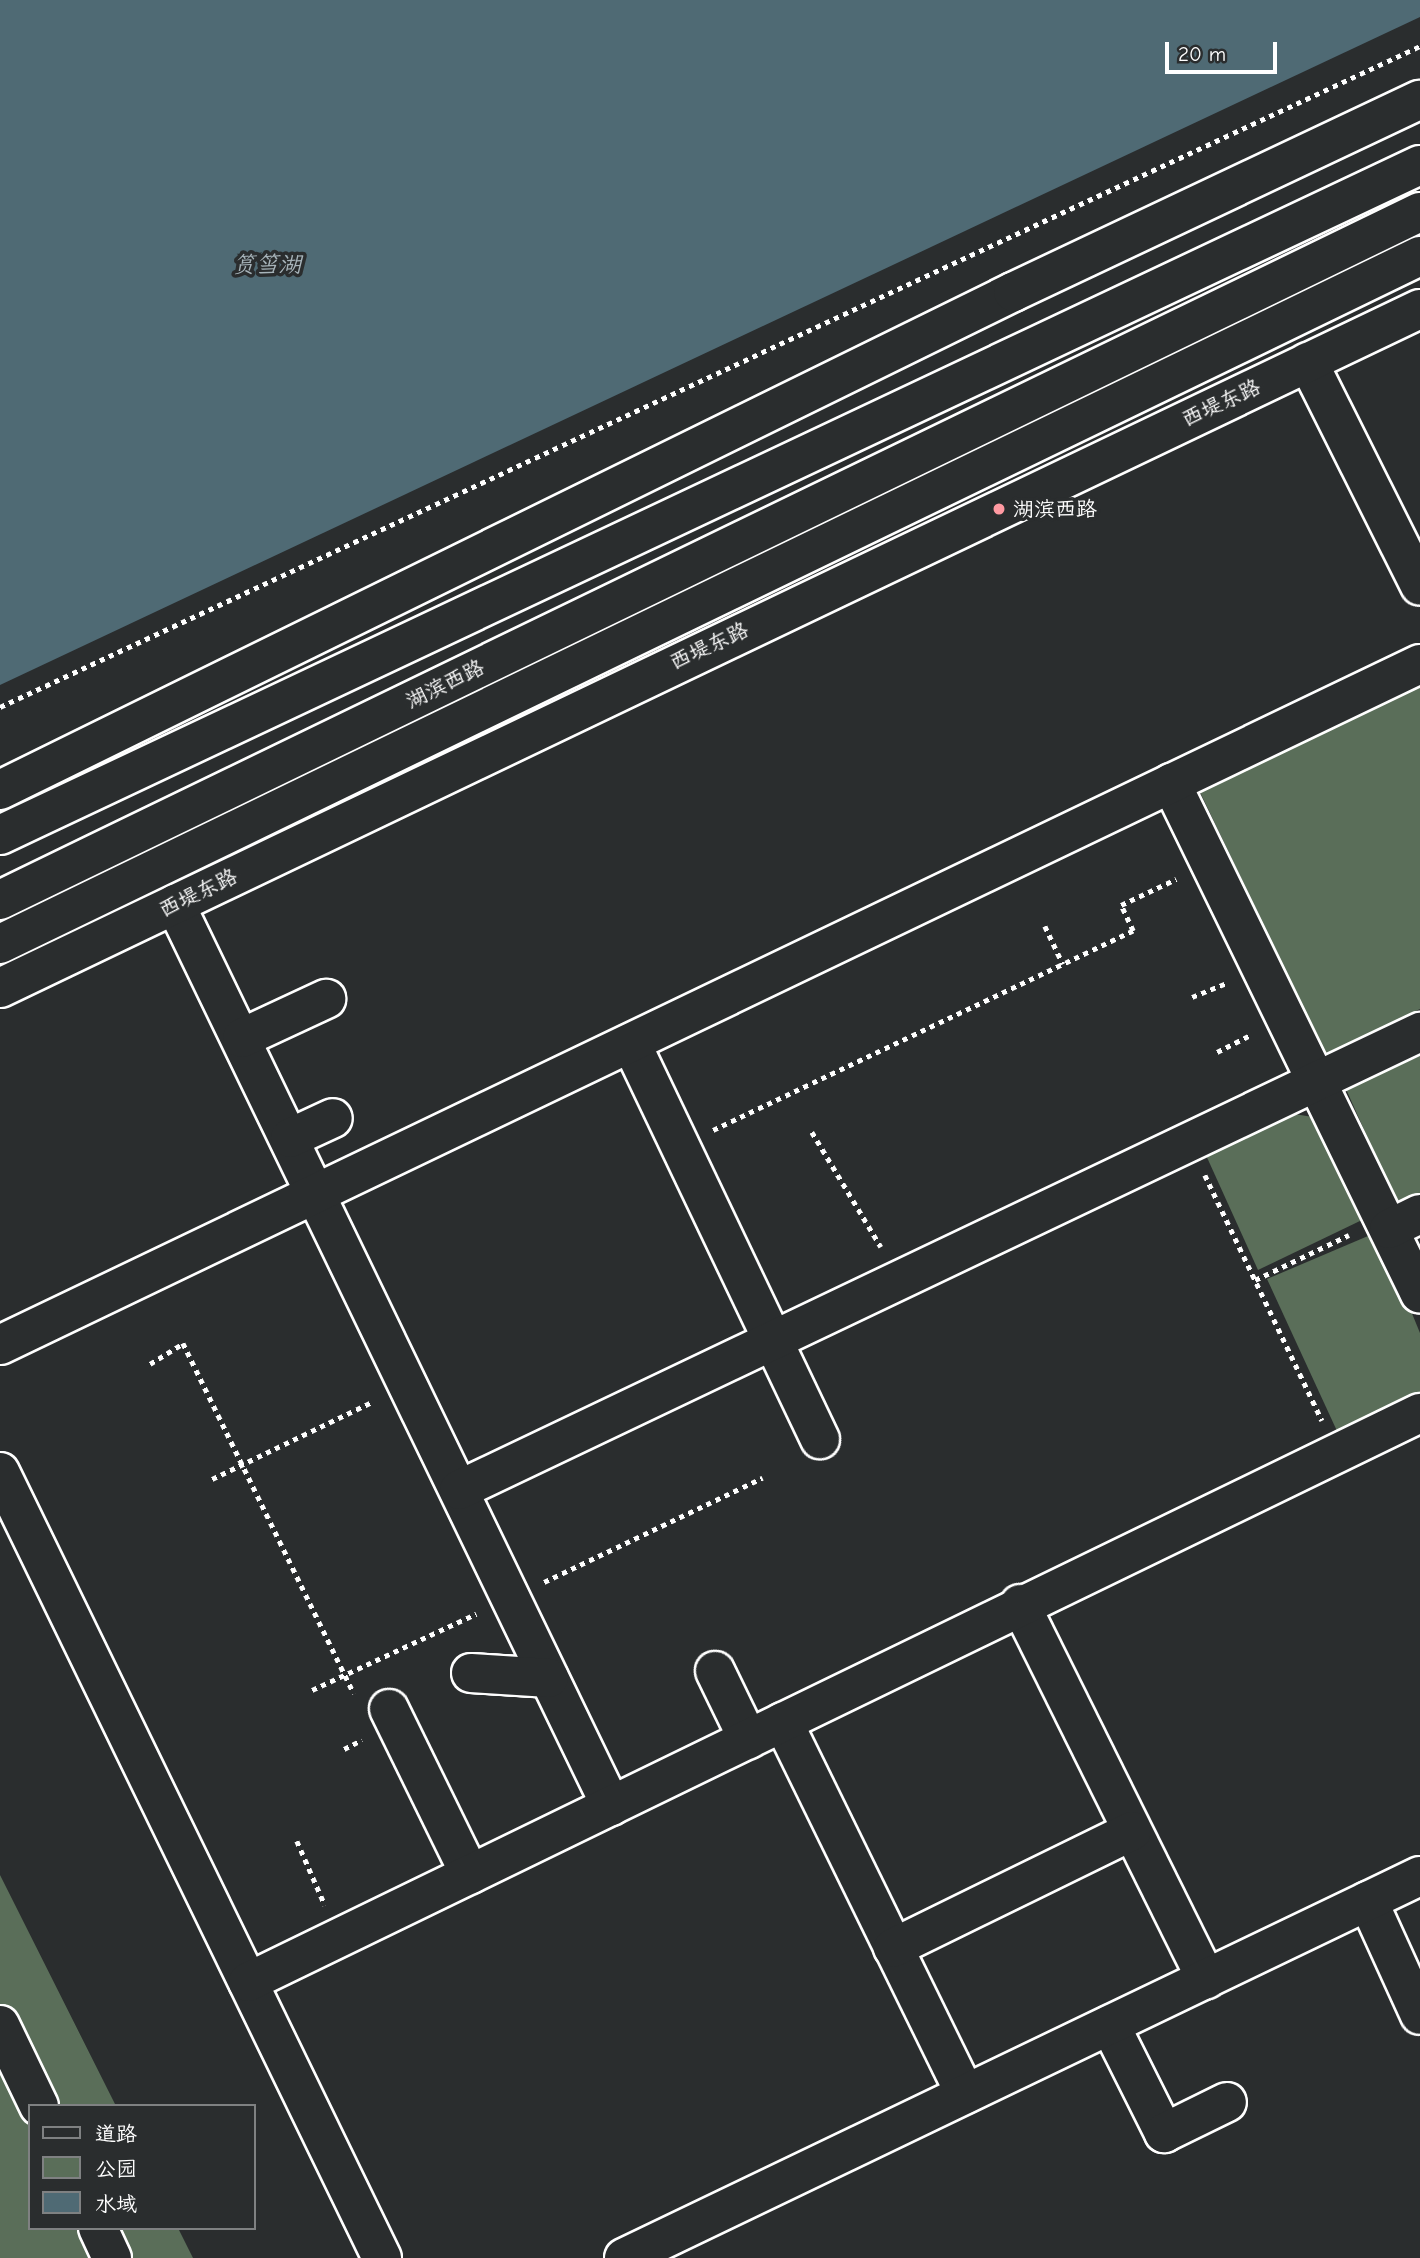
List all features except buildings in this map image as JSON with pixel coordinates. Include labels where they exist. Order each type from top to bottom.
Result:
[{"type":"main road","points":[[0,790],[1013,292],[1420,100]]},
{"type":"main road","points":[[0,835],[1420,165]]},
{"type":"main road","name":"湖滨西路","points":[[0,900],[1420,212]]},
{"type":"main road","points":[[0,944],[1420,256]]},
{"type":"main road","name":"西堤东路","points":[[0,988],[1420,309]]},
{"type":"main road","points":[[1193,321],[1297,315]]},
{"type":"main road","points":[[1308,362],[1420,586]]},
{"type":"main road","points":[[0,1345],[1420,664]]},
{"type":"main road","points":[[1171,783],[1317,1081],[1397,1221],[1420,1294]]},
{"type":"main road","points":[[175,904],[611,1806]]},
{"type":"main road","points":[[242,1038],[326,999]]},
{"type":"main road","points":[[459,1490],[1420,1032]]},
{"type":"main road","points":[[631,1043],[820,1439]]},
{"type":"main road","points":[[290,1139],[333,1118]]},
{"type":"main road","points":[[248,1982],[1020,1604],[1420,1413]]},
{"type":"main road","points":[[0,1472],[382,2258]]},
{"type":"main road","points":[[1020,1604],[1206,1979]]},
{"type":"main road","points":[[715,1671],[748,1739]]},
{"type":"main road","points":[[471,1673],[549,1678]]},
{"type":"main road","points":[[373,1704],[470,1874]]},
{"type":"main road","points":[[783,1721],[965,2094]]},
{"type":"main road","points":[[893,1948],[1132,1831]]},
{"type":"main road","points":[[624,2258],[1420,1876]]},
{"type":"main road","points":[[1368,1901],[1420,2015]]},
{"type":"main road","points":[[0,2025],[38,2104]]},
{"type":"main road","points":[[1110,2025],[1164,2133],[1227,2102]]},
{"type":"main road","points":[[99,2230],[112,2258]]},
{"type":"path","points":[[0,707],[1420,46]]},
{"type":"path","points":[[680,1145],[1133,931],[1121,905],[1211,863]]},
{"type":"path","points":[[1045,926],[1063,964]]},
{"type":"path","points":[[812,1132],[900,1278]]},
{"type":"path","points":[[1189,1142],[1337,1452]]},
{"type":"path","points":[[1255,1280],[1397,1221]]},
{"type":"path","points":[[150,1364],[183,1343],[241,1465],[373,1704]]},
{"type":"path","points":[[212,1479],[408,1384]]},
{"type":"path","points":[[297,1841],[340,1937]]},
{"type":"green space","points":[[1420,685],[1420,1009],[1325,1054],[1199,790]]},
{"type":"green space","points":[[1420,1056],[1420,1194],[1397,1204],[1346,1089]]},
{"type":"green space","points":[[1294,1114],[1313,1117],[1362,1220],[1258,1270],[1205,1153]]},
{"type":"green space","points":[[1368,1236],[1388,1255],[1420,1333],[1420,1394],[1337,1431],[1267,1279]]},
{"type":"green space","points":[[0,1875],[115,2104],[28,2104],[28,2230],[179,2230],[193,2258],[0,2258]]},
{"type":"water","name":"筼筜湖","points":[[0,0],[1420,0],[1420,17],[0,685]]},
{"type":"place","name":"湖滨西路","points":[[999,509]]}]
